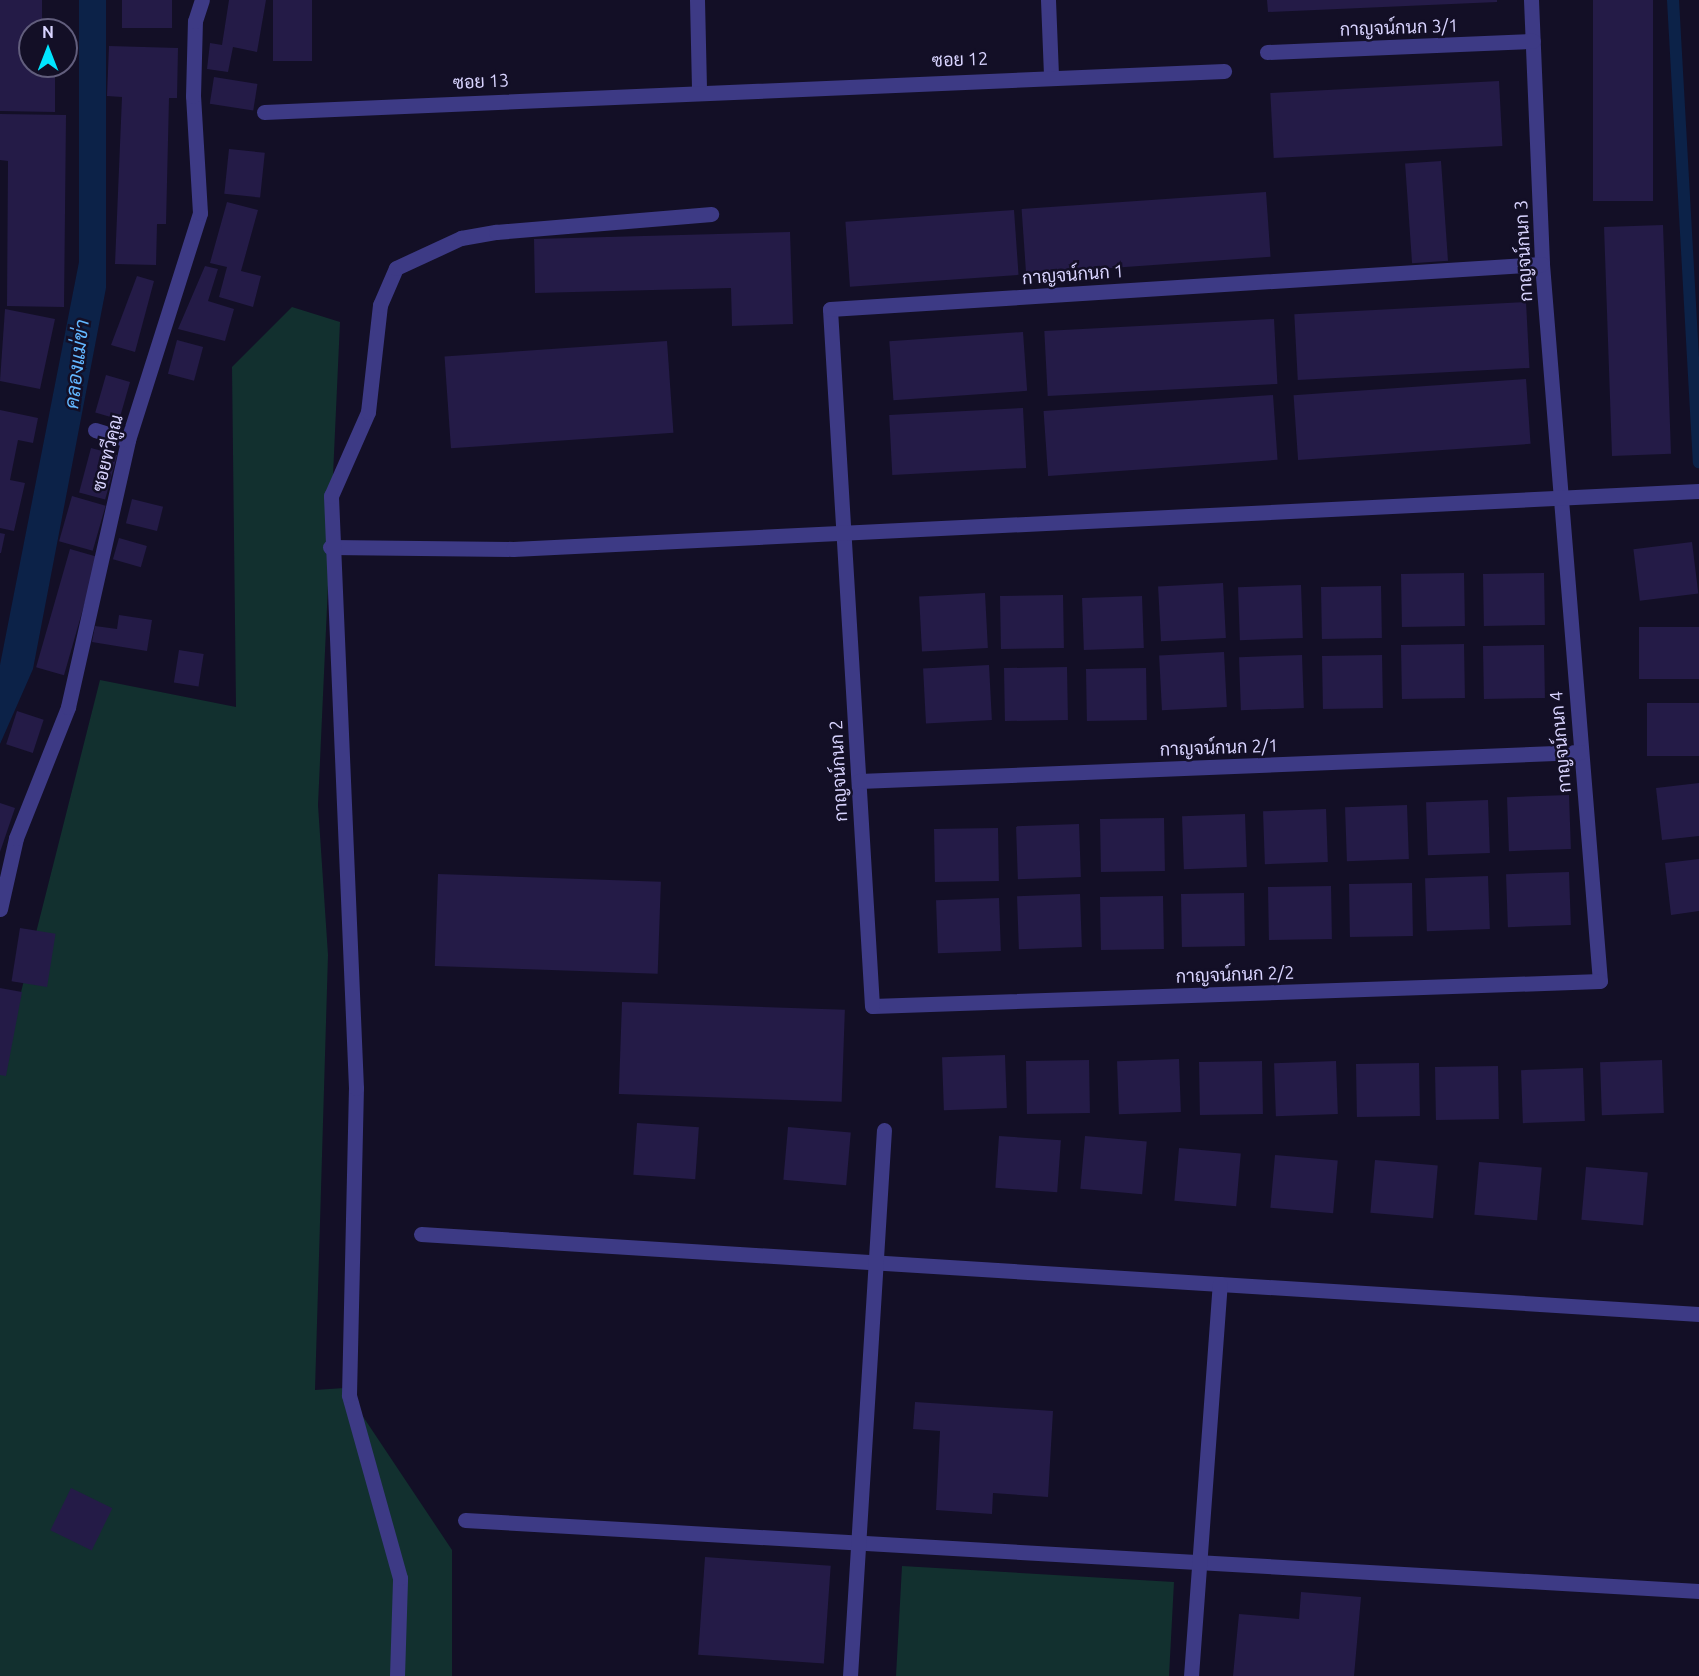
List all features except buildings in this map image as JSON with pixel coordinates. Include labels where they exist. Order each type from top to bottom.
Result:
[{"type":"street","name":"ซอยทวีคูณ","points":[[0,909],[16,838],[68,707],[129,440],[200,213],[193,96],[195,21],[202,0]]},
{"type":"street","points":[[697,0],[699,89]]},
{"type":"street","points":[[1048,0],[1051,75]]},
{"type":"street","name":"กาญจน์กนก 3","points":[[1531,0],[1542,264],[1559,501]]},
{"type":"street","name":"กาญจน์กนก 3/1","points":[[1267,52],[1533,41]]},
{"type":"street","name":"ซอย 12","points":[[699,89],[1224,70]]},
{"type":"street","name":"ซอย 13","points":[[264,112],[699,89]]},
{"type":"street","points":[[397,1676],[400,1578],[349,1395],[356,1088],[330,547],[331,496],[368,412],[380,305],[396,268],[461,238],[496,232],[711,214]]},
{"type":"street","name":"กาญจน์กนก 1","points":[[844,533],[830,309],[1542,264]]},
{"type":"street","points":[[95,430],[129,440]]},
{"type":"street","points":[[330,547],[513,549],[1559,501],[1698,491]]},
{"type":"street","name":"กาญจน์กนก 4","points":[[1559,501],[1600,981]]},
{"type":"street","name":"กาญจน์กนก 2","points":[[844,533],[872,1006]]},
{"type":"street","name":"กาญจน์กนก 2/1","points":[[859,781],[1580,752]]},
{"type":"street","name":"กาญจน์กนก 2/2","points":[[872,1006],[1600,981]]},
{"type":"street","points":[[850,1676],[885,1130]]},
{"type":"street","points":[[421,1234],[1699,1314]]},
{"type":"street","points":[[1191,1676],[1220,1284]]},
{"type":"street","points":[[465,1520],[1699,1591]]},
{"type":"green space","points":[[292,307],[340,322],[318,805],[328,955],[315,1390],[344,1388],[452,1550],[452,1676],[0,1676],[0,1075],[100,680],[236,707],[232,367]]},
{"type":"green space","points":[[902,1566],[1174,1582],[1169,1676],[896,1676]]},
{"type":"water","name":"คลองแม่ข่า","points":[[79,0],[106,0],[106,288],[33,669],[0,744],[0,665],[79,262]]},
{"type":"waterway","points":[[1673,0],[1699,462]]}]
